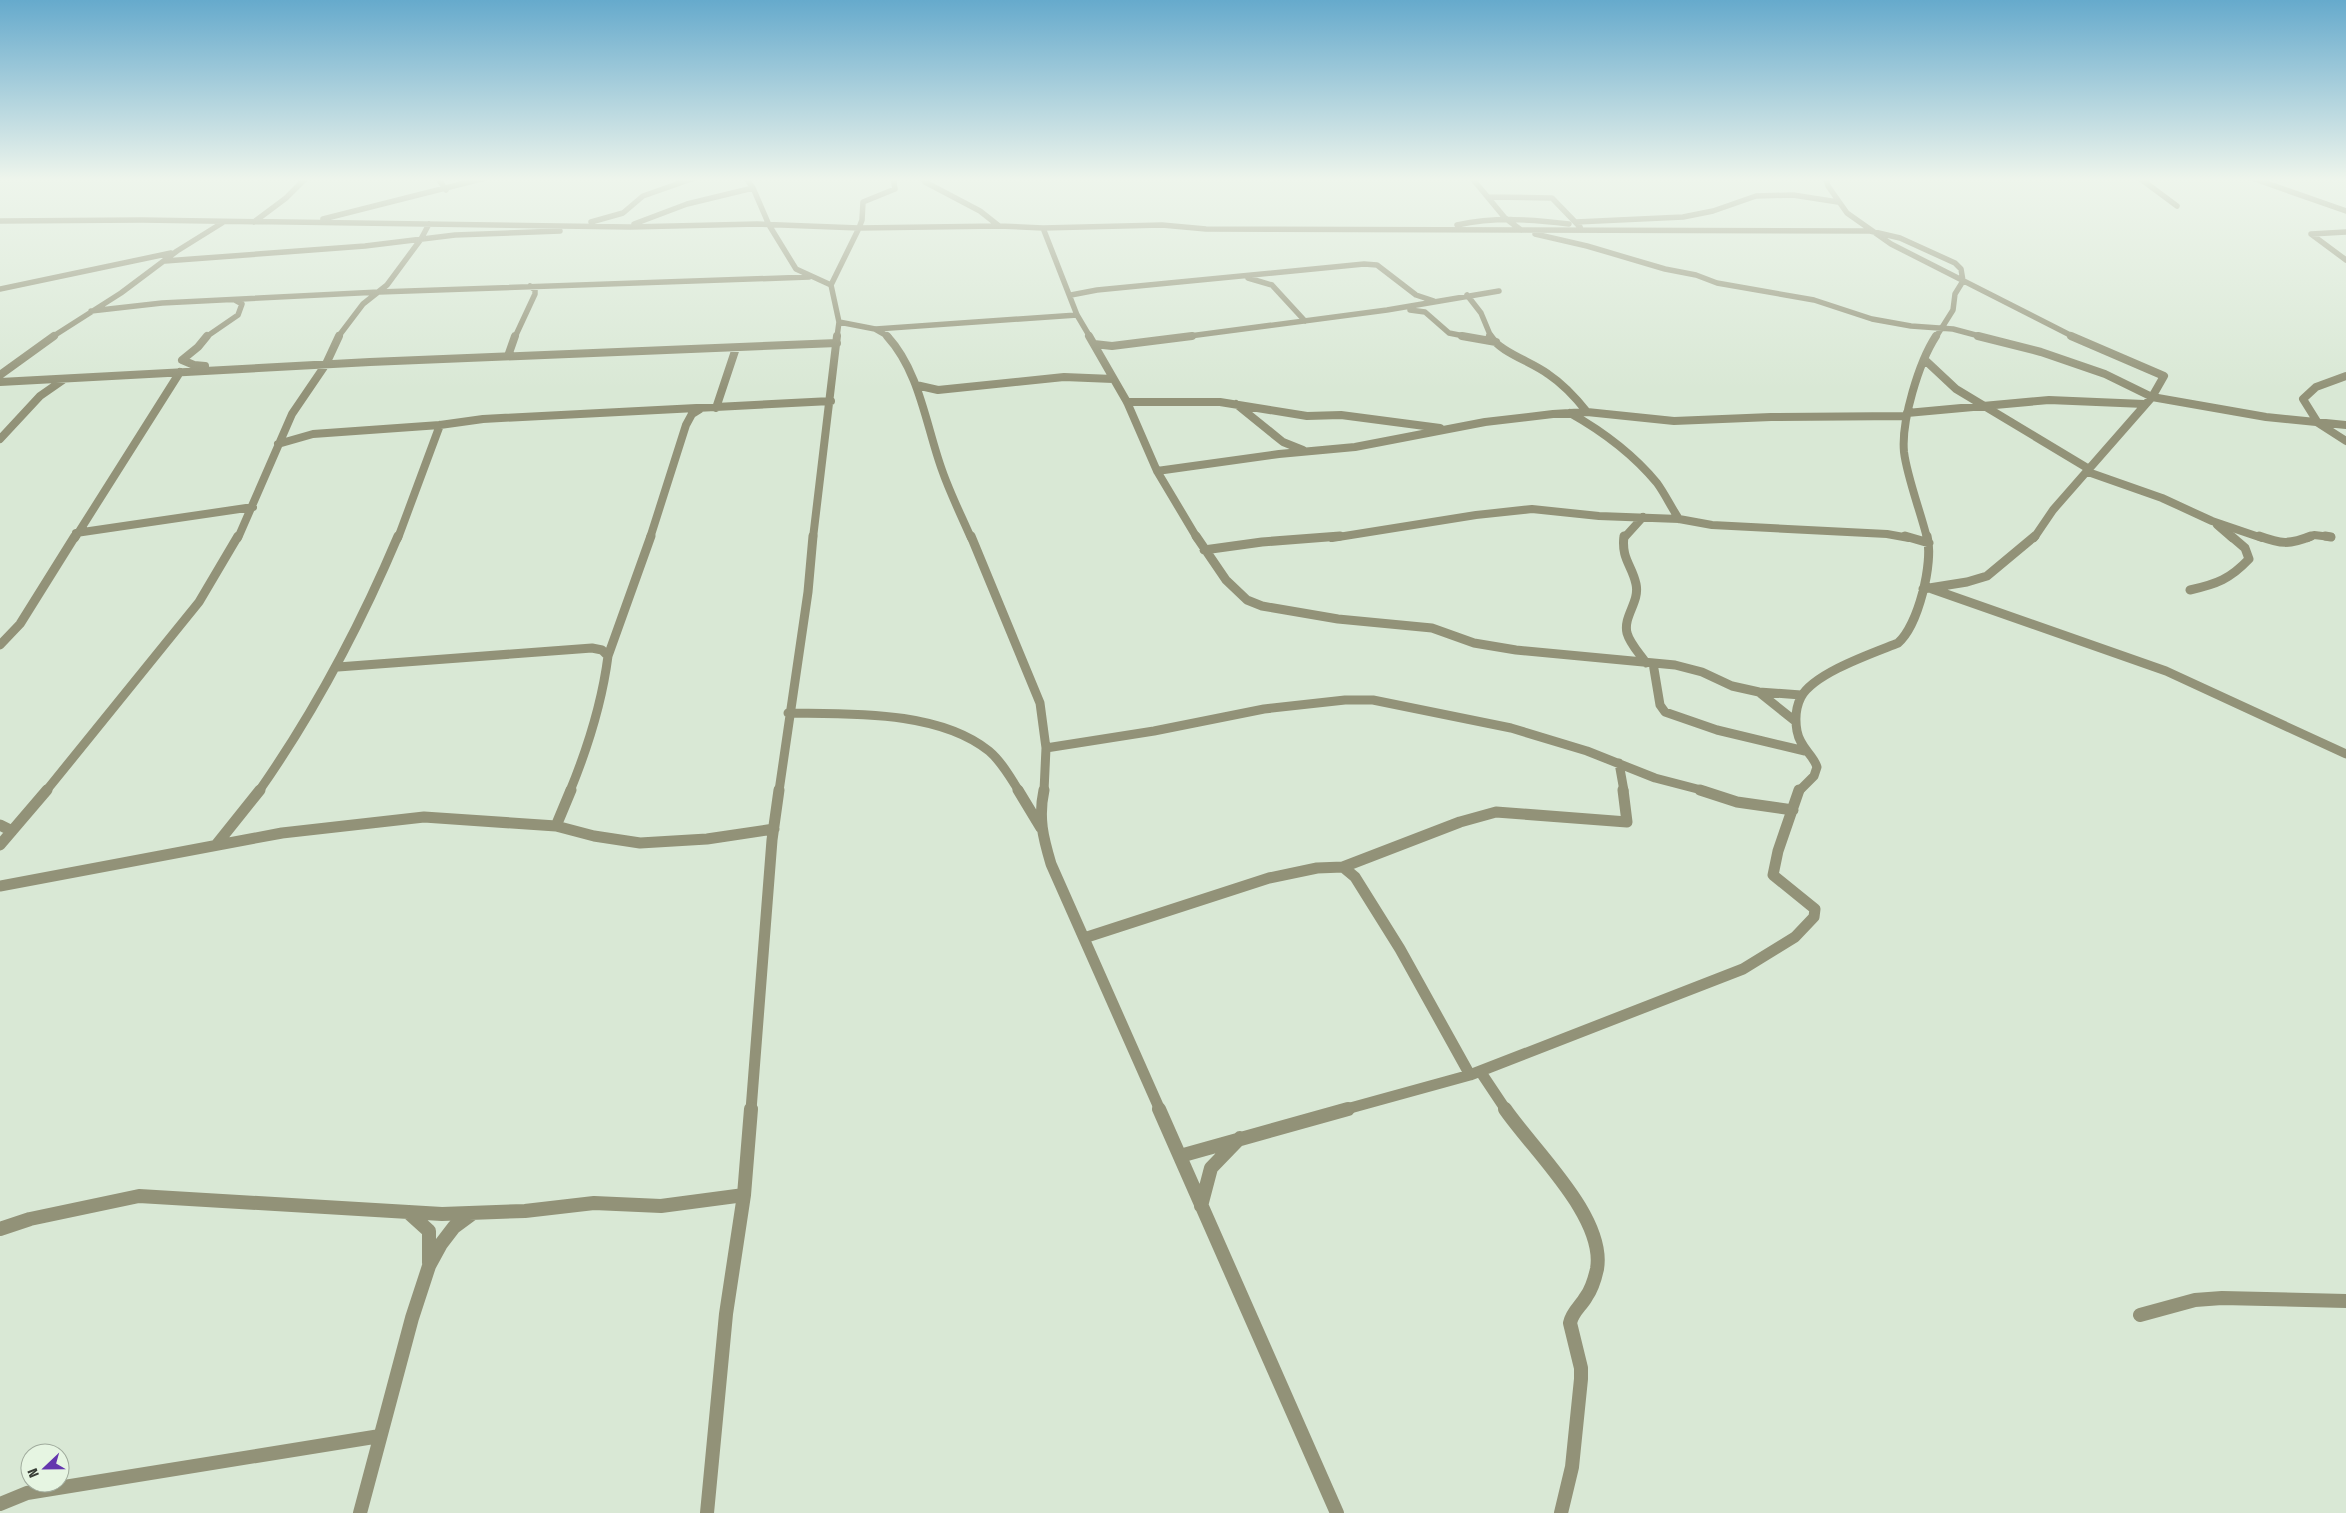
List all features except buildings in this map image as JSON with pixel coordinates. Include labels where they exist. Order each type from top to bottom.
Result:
[{"type":"street","points":[[0,375],[60,330],[121,294],[182,248]]},
{"type":"street","points":[[165,261],[343,248]]},
{"type":"street","points":[[0,845],[198,602],[236,542],[278,444],[300,399],[326,364],[336,340],[363,304],[379,292],[394,276],[415,248]]},
{"type":"street","points":[[783,248],[796,269],[832,285]]},
{"type":"street","points":[[707,1513],[726,1314],[744,1195],[774,829],[788,713],[808,592],[808,575],[837,343],[839,322],[832,285],[850,248]]},
{"type":"street","points":[[1051,248],[1077,315],[1127,402],[1157,471],[1204,550],[1239,594],[1262,606],[1364,622],[1432,628],[1474,643],[1516,650],[1675,665],[1702,672],[1732,686],[1759,692],[1801,695]]},
{"type":"street","points":[[1592,248],[1665,269],[1696,275],[1717,283],[1814,300],[1872,320],[1911,326],[1943,328],[2041,352],[2106,374],[2152,396],[2266,417],[2346,425]]},
{"type":"street","points":[[1902,248],[2078,340],[2163,374],[2152,396],[2053,510],[2037,535],[1987,576],[1967,582],[1927,589]]},
{"type":"street","points":[[1180,1156],[1475,1073],[1743,969],[1795,937],[1814,916],[1815,909],[1812,905],[1773,875],[1775,859],[1801,787],[1816,773],[1817,768],[1817,764],[1805,751],[1797,736],[1795,721],[1801,695],[1836,669],[1898,643],[1904,638],[1927,589],[1927,538],[1904,453],[1906,414],[1927,350],[1953,310],[1955,294],[1963,280],[1961,269],[1955,263],[1923,248]]},
{"type":"street","points":[[2329,248],[2346,260]]},
{"type":"street","points":[[0,289],[177,251]]},
{"type":"street","points":[[1070,296],[1097,290],[1229,276],[1346,264],[1372,264],[1380,266],[1416,295],[1436,301]]},
{"type":"street","points":[[1229,276],[1257,280],[1272,285],[1305,321]]},
{"type":"street","points":[[91,312],[162,303],[379,292],[812,277]]},
{"type":"street","points":[[508,356],[518,328],[535,294],[535,290],[530,286]]},
{"type":"street","points":[[1094,344],[1112,346],[1305,321],[1387,310],[1499,291]]},
{"type":"street","points":[[1467,295],[1481,313],[1488,334],[1497,342],[1549,374],[1575,397],[1587,412]]},
{"type":"street","points":[[224,369],[194,365],[182,360],[198,347],[207,334],[224,327],[238,315],[242,304],[236,300]]},
{"type":"street","points":[[1387,310],[1422,310],[1446,332],[1497,342]]},
{"type":"street","points":[[875,329],[1077,315]]},
{"type":"street","points":[[839,322],[875,329],[886,334],[897,346],[916,385],[942,471],[1002,608],[1040,703],[1046,748],[1045,784],[1040,803],[1042,829],[1051,864],[1337,1513]]},
{"type":"street","points":[[0,382],[326,364],[837,343]]},
{"type":"street","points":[[1099,353],[1112,346]]},
{"type":"street","points":[[716,408],[736,348]]},
{"type":"street","points":[[1925,360],[1948,384],[2089,470],[2162,498],[2212,521],[2284,544],[2294,543],[2314,535],[2331,537]]},
{"type":"street","points":[[1089,377],[1106,365]]},
{"type":"street","points":[[0,645],[20,624],[76,533],[180,372]]},
{"type":"street","points":[[2346,376],[2305,394],[2303,399],[2318,423],[2346,441]]},
{"type":"street","points":[[916,385],[938,390],[1022,380],[1089,377],[1113,379]]},
{"type":"street","points":[[0,439],[40,396],[64,379]]},
{"type":"street","points":[[1157,471],[1400,440],[1486,422],[1569,413],[1587,412],[1667,420],[1906,414],[2049,400],[2144,404]]},
{"type":"street","points":[[278,444],[313,434],[440,425],[483,419],[831,401]]},
{"type":"street","points":[[1127,402],[1220,402],[1307,416],[1341,415],[1424,428],[1451,429]]},
{"type":"street","points":[[1236,404],[1283,442],[1300,450],[1312,452]]},
{"type":"street","points":[[556,826],[579,767],[599,704],[608,656],[656,521],[674,458],[692,414],[701,409]]},
{"type":"street","points":[[1569,413],[1598,430],[1645,471],[1662,491],[1679,519]]},
{"type":"street","points":[[216,845],[239,818],[309,717],[338,667],[371,601],[428,460],[440,425]]},
{"type":"street","points":[[76,533],[252,506]]},
{"type":"street","points":[[1204,550],[1262,542],[1329,538],[1523,510],[1546,510],[1599,516],[1679,519],[1712,525],[1927,538]]},
{"type":"street","points":[[1643,517],[1624,535],[1624,561],[1636,583],[1637,591],[1627,622],[1627,630],[1650,663],[1660,705],[1665,712],[1718,732],[1746,736],[1805,751]]},
{"type":"street","points":[[2190,590],[2234,575],[2249,559],[2245,548],[2212,521]]},
{"type":"street","points":[[1927,589],[2166,670],[2346,754]]},
{"type":"street","points":[[338,667],[592,648],[602,650],[608,656]]},
{"type":"street","points":[[1759,692],[1795,721]]},
{"type":"street","points":[[1046,748],[1154,731],[1264,709],[1359,699],[1373,700],[1511,728],[1587,751],[1656,778],[1717,794],[1737,802],[1793,810]]},
{"type":"street","points":[[788,713],[891,718],[945,727],[965,734],[992,753],[1042,829]]},
{"type":"street","points":[[1084,938],[1269,878],[1317,868],[1343,867],[1460,822],[1496,812],[1626,822],[1628,818],[1620,763]]},
{"type":"street","points":[[0,886],[282,833],[424,817],[556,826],[594,836],[640,843],[706,839],[774,829]]},
{"type":"street","points":[[0,825],[12,831]]},
{"type":"street","points":[[1343,867],[1355,877],[1475,1073],[1572,1198],[1588,1224],[1596,1245],[1596,1275],[1570,1324],[1581,1368],[1582,1391],[1568,1485],[1561,1513]]},
{"type":"street","points":[[1201,1207],[1211,1168],[1240,1138]]},
{"type":"street","points":[[0,1229],[30,1219],[139,1196],[442,1214],[525,1211],[594,1203],[661,1206],[744,1195]]},
{"type":"street","points":[[408,1212],[429,1231],[429,1266]]},
{"type":"street","points":[[360,1513],[412,1318],[429,1266],[441,1244],[454,1227],[473,1213]]},
{"type":"street","points":[[2140,1315],[2195,1300],[2222,1298],[2346,1301]]},
{"type":"street","points":[[0,1504],[27,1493],[380,1436]]}]
